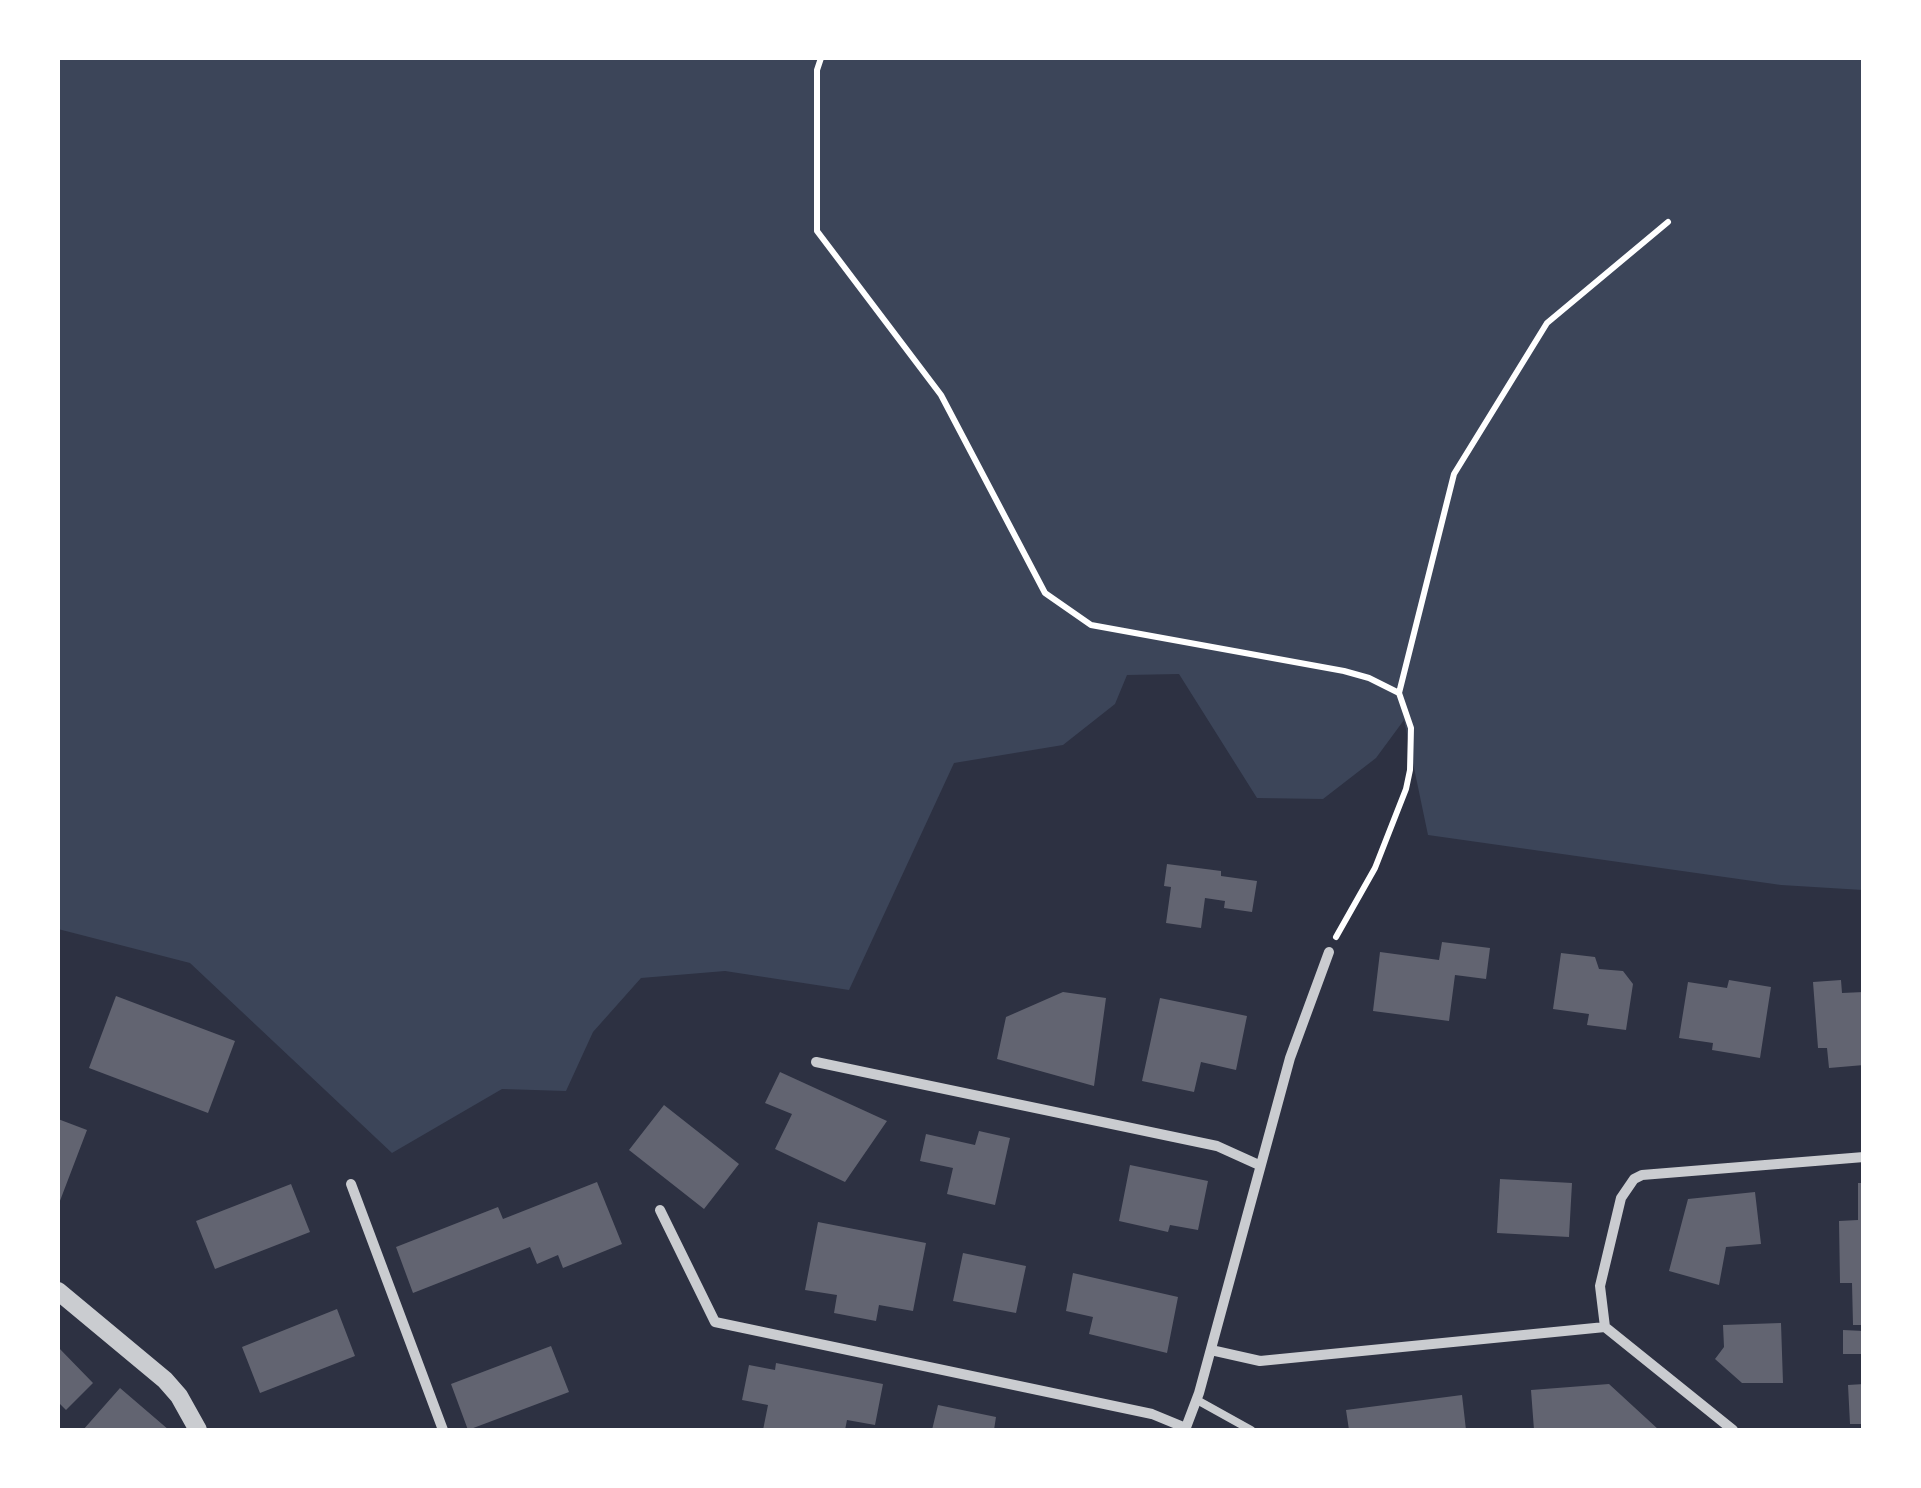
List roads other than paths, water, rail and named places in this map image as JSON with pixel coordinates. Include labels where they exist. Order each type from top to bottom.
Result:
[{"type":"street","points":[[660,1210],[715,1322],[1152,1414],[1186,1429],[1290,1058],[1329,952]]},
{"type":"street","points":[[816,1062],[1217,1146],[1259,1164]]},
{"type":"street","points":[[1733,1430],[1605,1327],[1600,1286],[1621,1198],[1642,1174],[1864,1157]]},
{"type":"street","points":[[351,1184],[443,1430]]},
{"type":"street","points":[[58,1291],[165,1380],[198,1430]]},
{"type":"street","points":[[1211,1350],[1260,1360],[1605,1327]]},
{"type":"lane","points":[[1197,1400],[1251,1430]]}]
